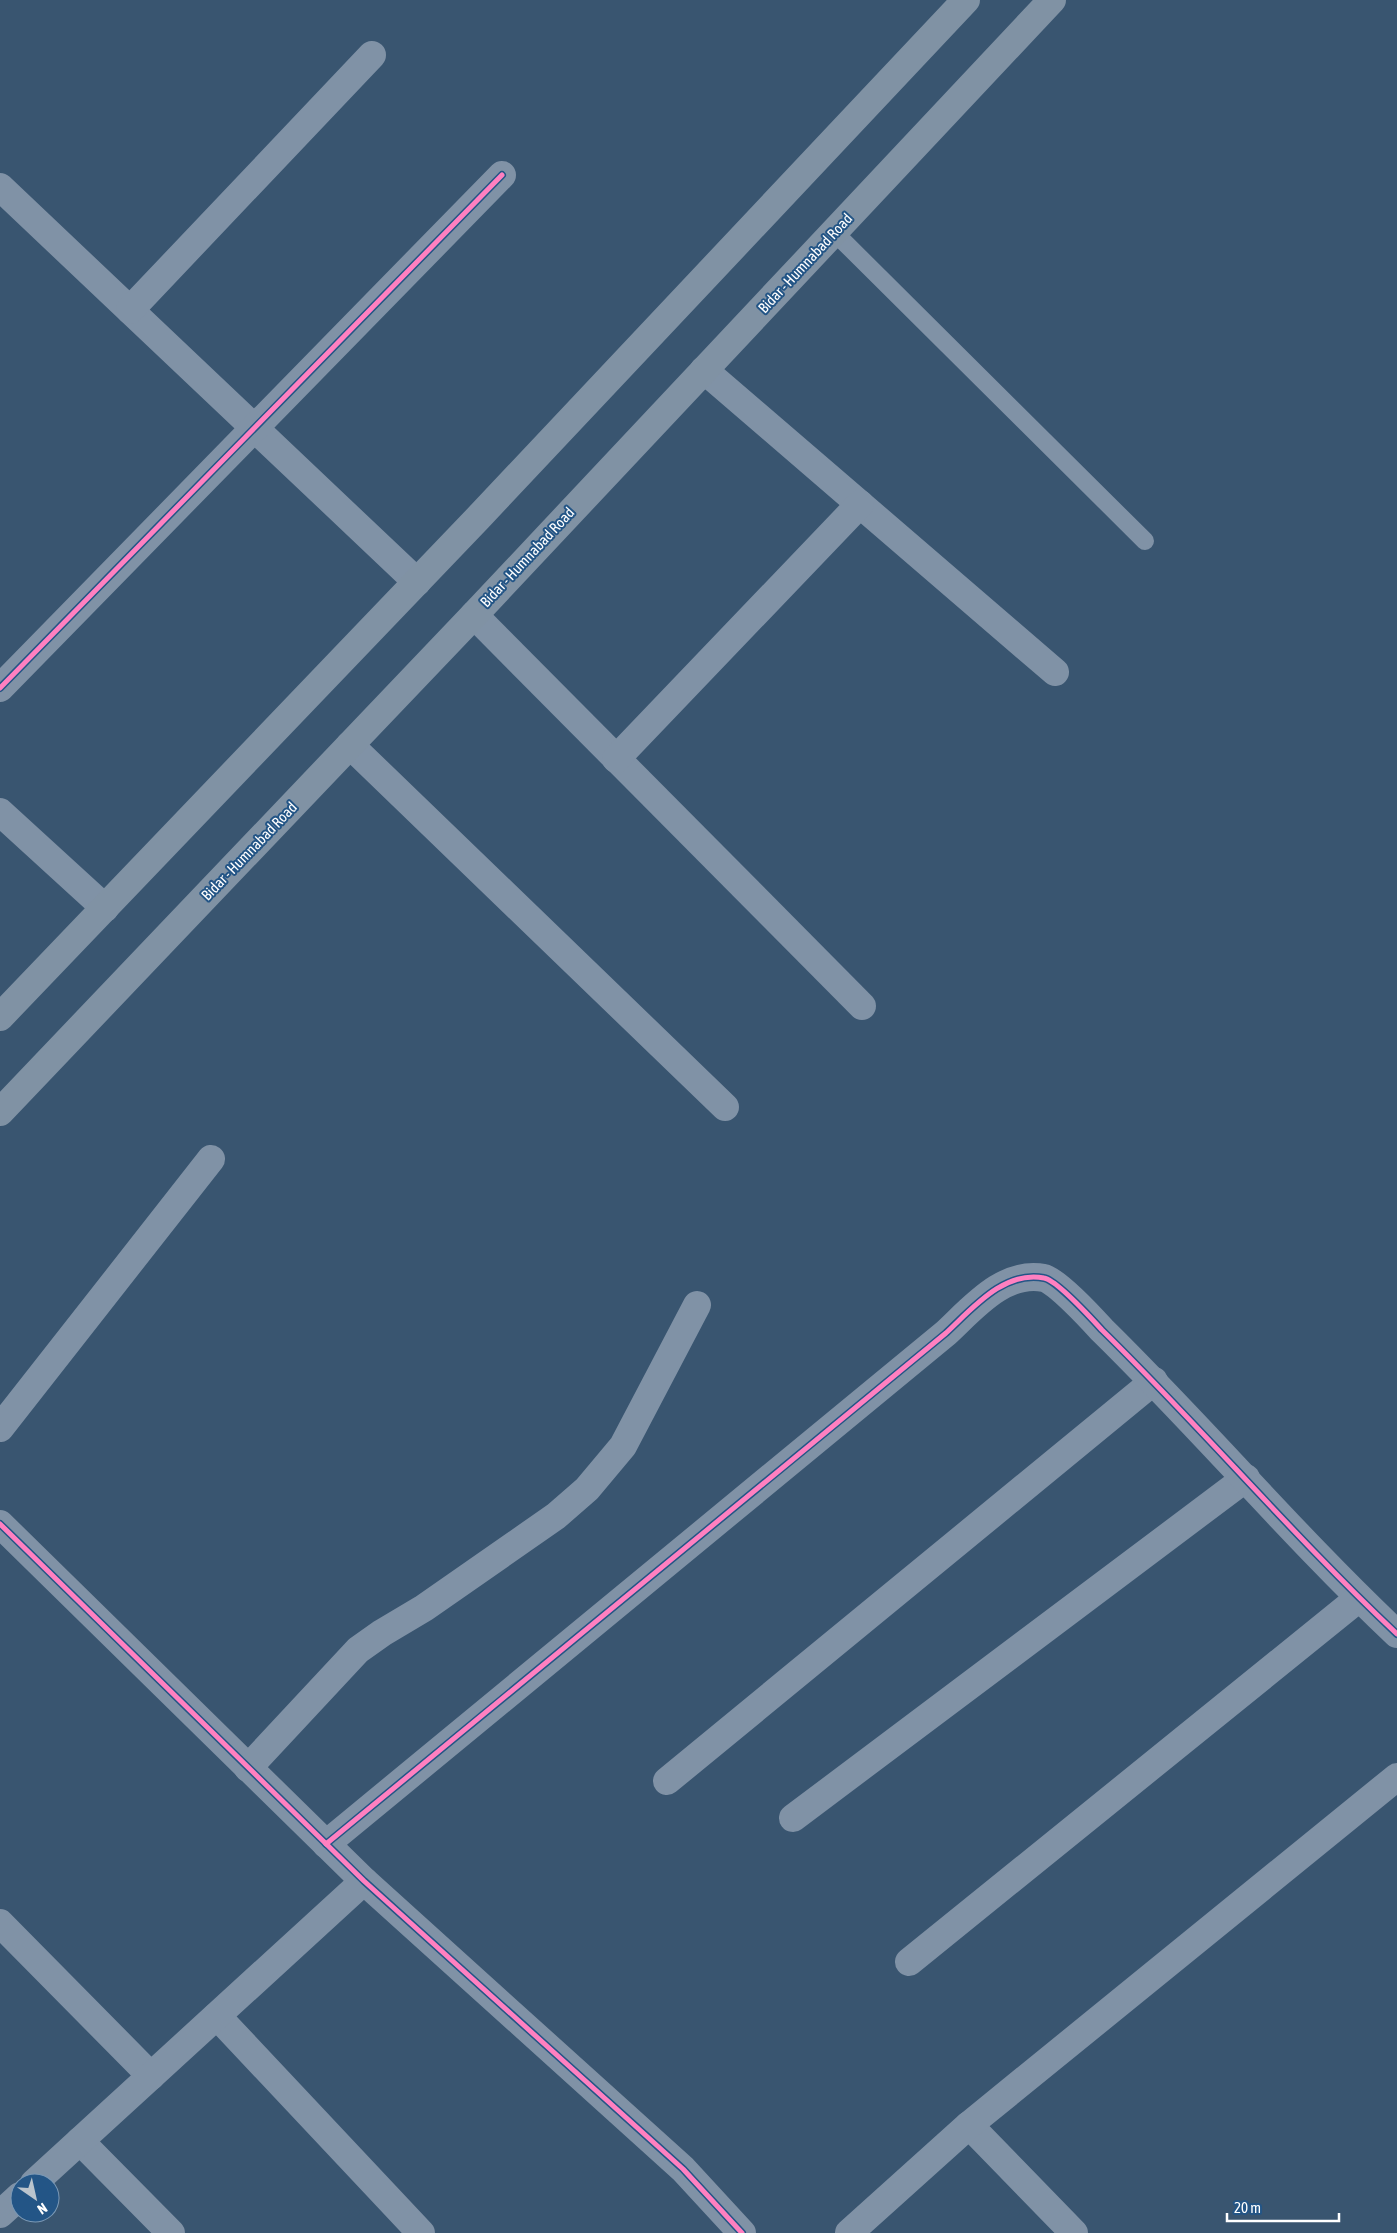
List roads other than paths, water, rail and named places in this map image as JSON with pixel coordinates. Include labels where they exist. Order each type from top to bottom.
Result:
[{"type":"highway","points":[[0,1017],[417,582],[966,0]]},
{"type":"highway","name":"Bidar - Humnabad Road","points":[[0,1112],[474,614],[1052,0]]},
{"type":"street","points":[[130,310],[372,55]]},
{"type":"street","points":[[0,688],[502,175]]},
{"type":"street","points":[[0,186],[417,582]]},
{"type":"street","points":[[704,370],[1055,672]]},
{"type":"street","points":[[616,759],[860,504]]},
{"type":"street","points":[[474,614],[862,1006]]},
{"type":"street","points":[[350,745],[725,1107]]},
{"type":"street","points":[[0,812],[105,908]]},
{"type":"street","points":[[0,1428],[211,1160]]},
{"type":"street","points":[[326,1844],[938,1340],[988,1294],[1025,1276],[1046,1278],[1063,1291],[1154,1380],[1359,1598],[1397,1634]]},
{"type":"street","points":[[248,1768],[358,1650],[424,1608],[556,1516],[587,1489],[623,1446],[697,1305]]},
{"type":"street","points":[[668,1781],[1154,1380]]},
{"type":"street","points":[[793,1818],[1246,1478]]},
{"type":"street","points":[[0,1524],[364,1882],[683,2169],[742,2233]]},
{"type":"street","points":[[909,1962],[1359,1598]]},
{"type":"street","points":[[849,2233],[969,2125],[1397,1777]]},
{"type":"street","points":[[45,2173],[364,1882]]},
{"type":"street","points":[[0,1923],[151,2076]]},
{"type":"street","points":[[217,2016],[421,2233]]},
{"type":"street","points":[[969,2125],[1074,2233]]},
{"type":"street","points":[[80,2141],[171,2233]]},
{"type":"street","points":[[0,2214],[10,2205]]},
{"type":"lane","points":[[834,232],[1145,542]]}]
